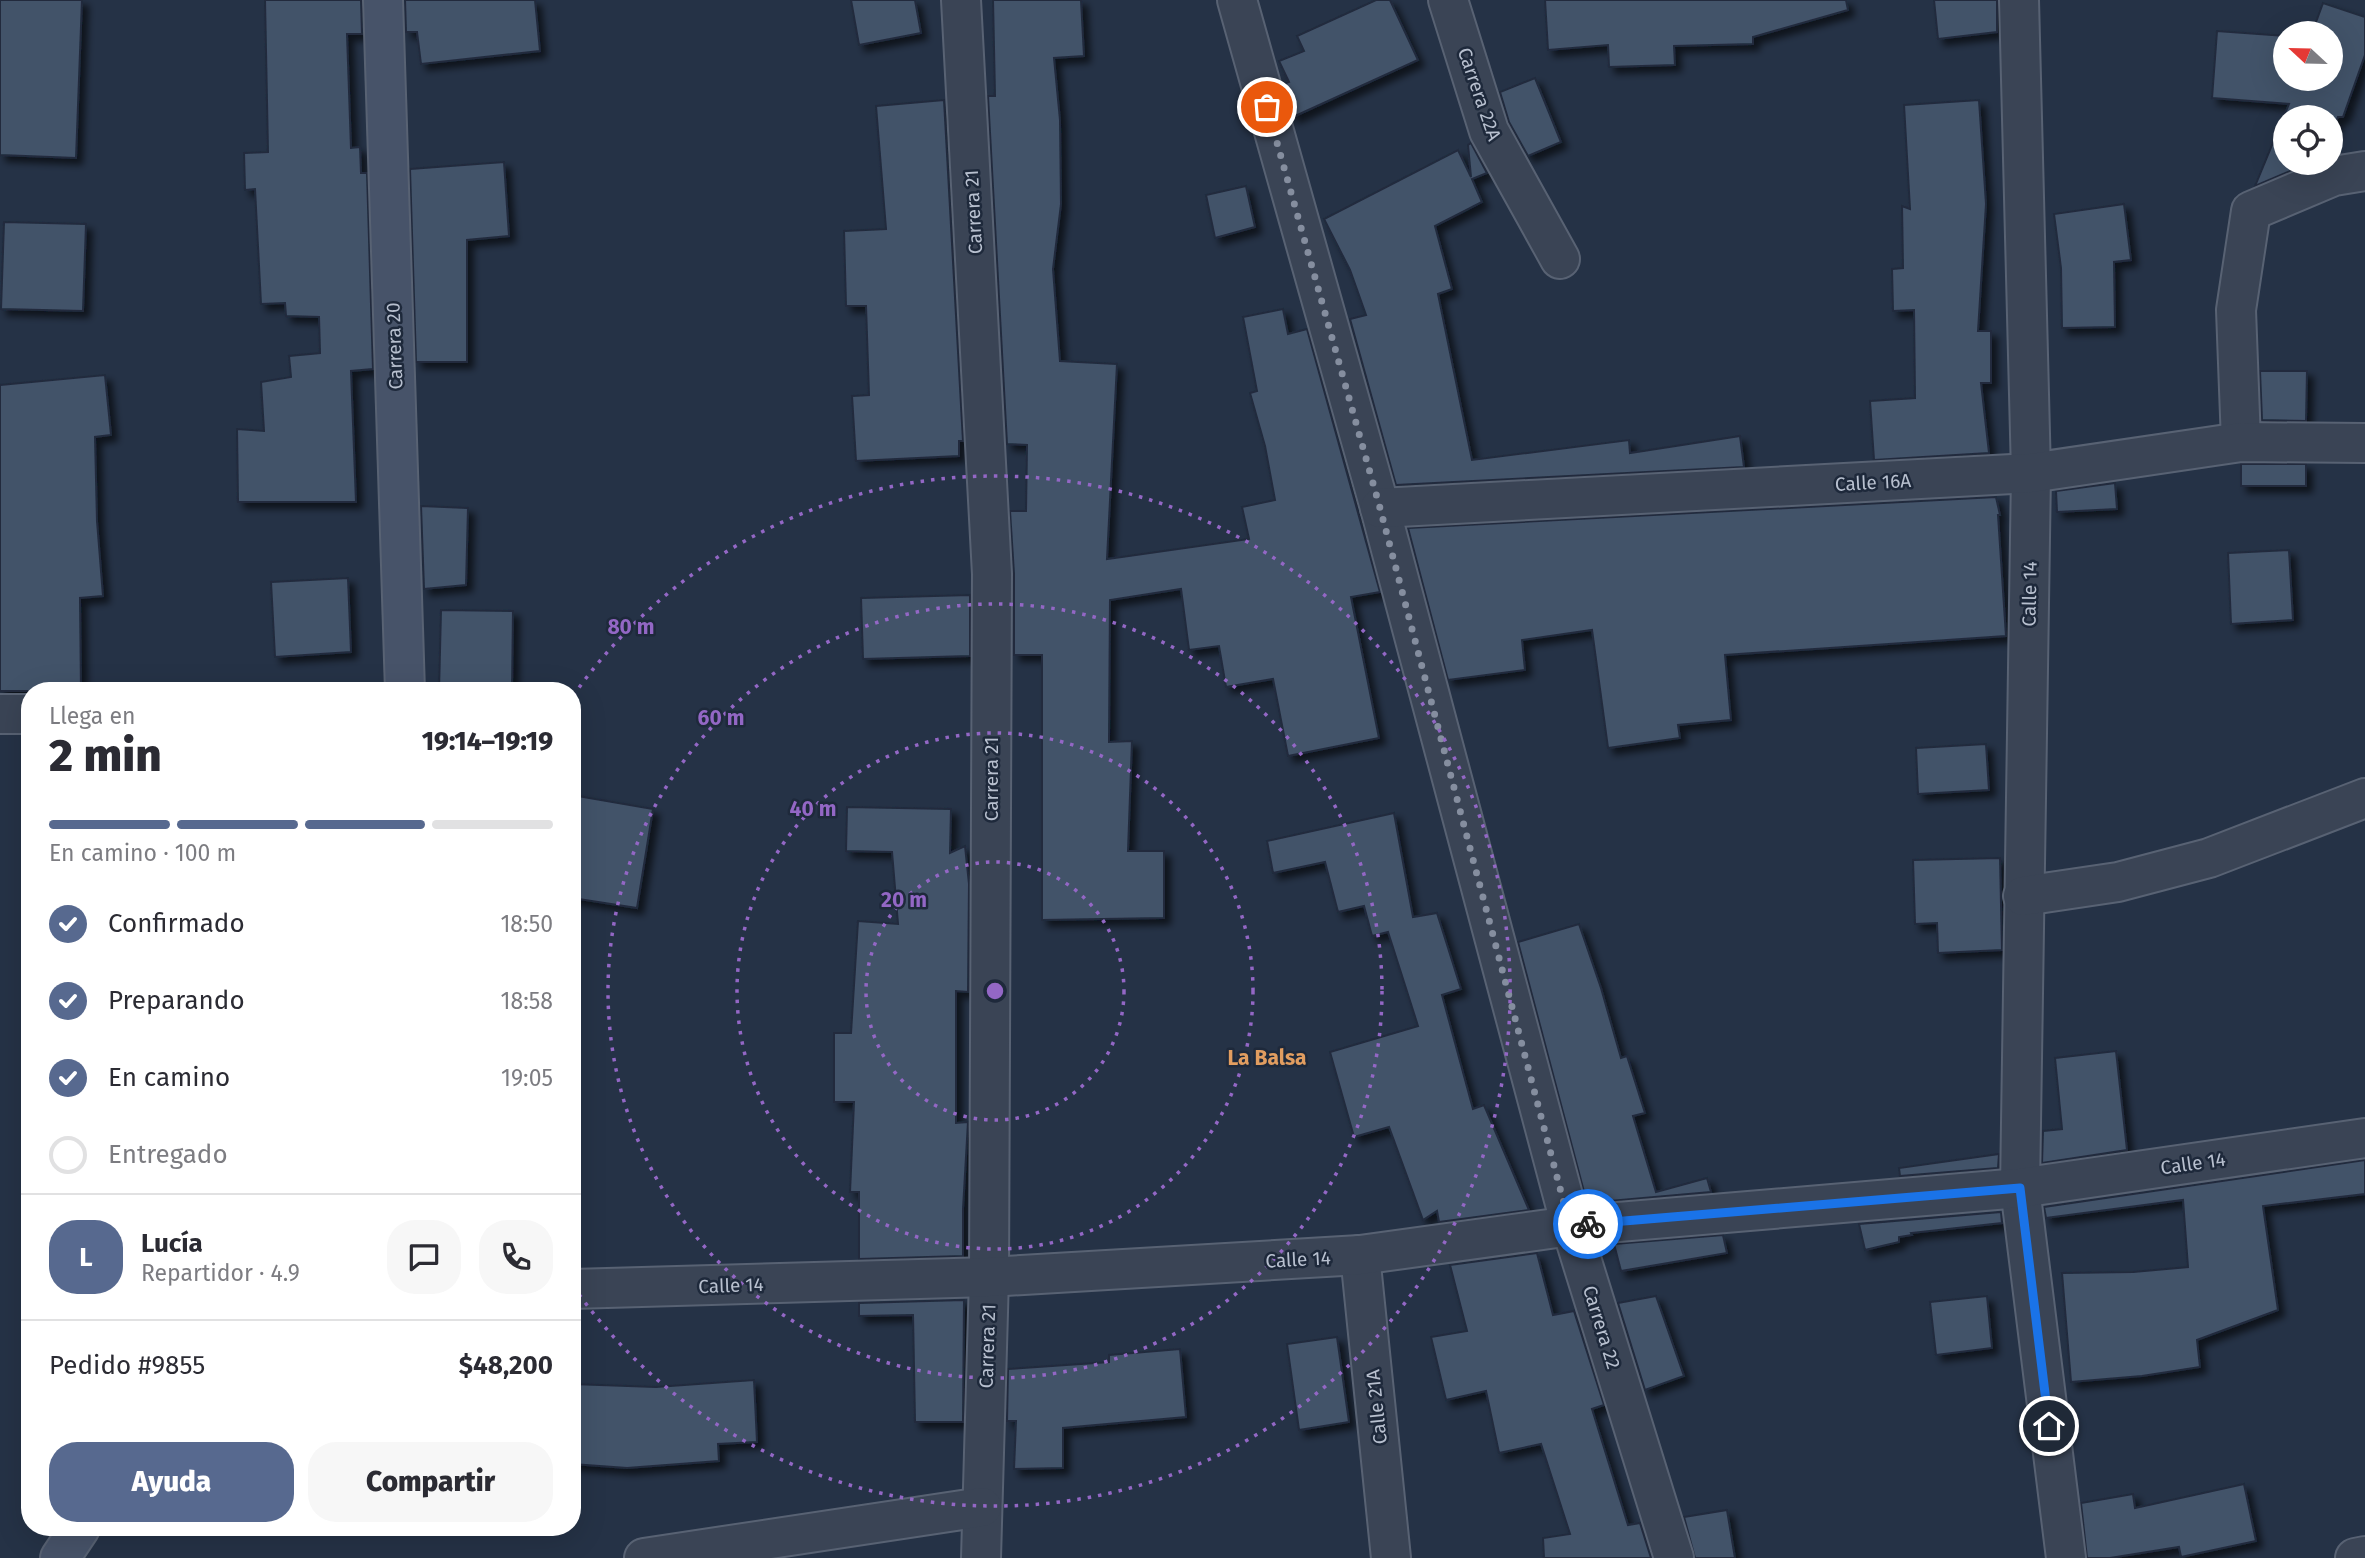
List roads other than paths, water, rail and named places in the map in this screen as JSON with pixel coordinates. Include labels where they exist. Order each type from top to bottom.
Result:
[{"type":"street","name":"Carrera 20","points":[[383,0],[405,682]]},
{"type":"street","name":"Carrera 21","points":[[961,0],[992,574],[989,1278],[981,1558]]},
{"type":"street","name":"Carrera 22","points":[[1237,0],[1380,508],[1570,1226],[1674,1558]]},
{"type":"street","name":"Carrera 22A","points":[[1448,0],[1489,131],[1560,259]]},
{"type":"street","name":"Calle 14","points":[[2019,0],[2031,473],[2020,1188],[2066,1558]]},
{"type":"street","points":[[2241,442],[2236,310],[2251,211],[2334,176],[2365,171]]},
{"type":"street","name":"Calle 16A","points":[[1380,508],[2031,473],[2241,442],[2365,443]]},
{"type":"street","points":[[0,714],[21,714]]},
{"type":"street","points":[[2023,897],[2118,882],[2208,858],[2365,798]]},
{"type":"street","name":"Calle 14","points":[[581,1289],[989,1278],[1360,1255],[1570,1226],[2020,1188],[2365,1138]]},
{"type":"street","name":"Calle 21A","points":[[1360,1255],[1391,1558]]},
{"type":"street","points":[[643,1558],[982,1507]]},
{"type":"street","points":[[60,1558],[75,1536]]},
{"type":"street","points":[[2356,1558],[2365,1556]]},
{"type":"district","name":"La Balsa","points":[[1267,1058]]}]
